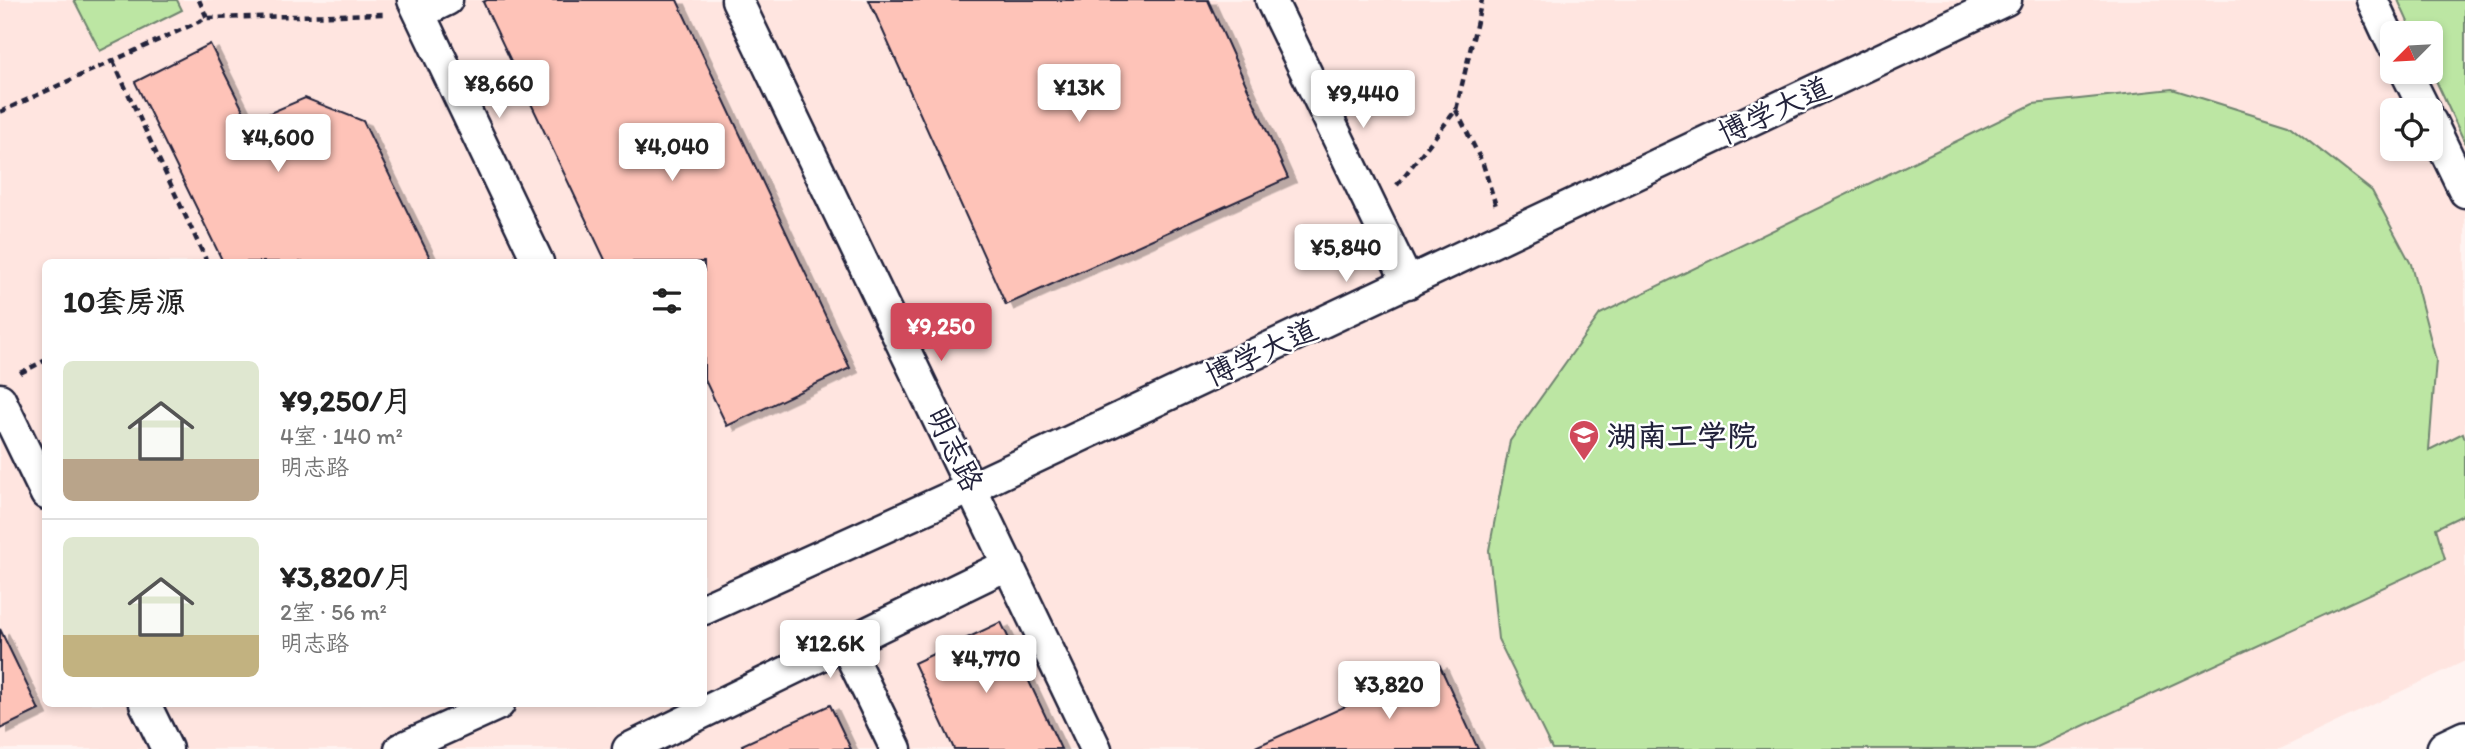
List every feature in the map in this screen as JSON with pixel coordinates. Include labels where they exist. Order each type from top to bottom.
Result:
[{"type":"street","points":[[447,0],[417,7],[537,259]]},
{"type":"street","name":"明志路","points":[[737,0],[973,486],[1096,749]]},
{"type":"street","points":[[1271,0],[1408,283]]},
{"type":"street","name":"博学大道","points":[[707,608],[1408,283],[2006,0]]},
{"type":"street","points":[[2372,0],[2382,21]]},
{"type":"street","points":[[2443,147],[2465,192]]},
{"type":"street","points":[[6,388],[42,483]]},
{"type":"street","points":[[628,749],[670,740],[845,644],[1009,564]]},
{"type":"street","points":[[845,644],[896,749]]},
{"type":"street","points":[[146,707],[167,749]]},
{"type":"street","points":[[400,749],[492,707]]},
{"type":"street","points":[[2446,749],[2465,740]]},
{"type":"path","points":[[198,0],[207,18]]},
{"type":"path","points":[[1375,213],[1456,110],[1482,0]]},
{"type":"path","points":[[0,112],[207,18],[417,7]]},
{"type":"path","points":[[113,61],[206,259]]},
{"type":"path","points":[[1456,110],[1483,163],[1505,237]]},
{"type":"path","points":[[6,388],[42,363]]},
{"type":"shaded area","name":"湖南工学院","points":[[0,0],[2465,0],[2465,661],[2280,749],[0,749]]},
{"type":"green space","points":[[74,0],[177,0],[182,10],[100,51]]},
{"type":"green space","points":[[2398,0],[2465,0],[2465,143],[2438,84],[2443,84],[2443,21],[2408,21]]},
{"type":"green space","points":[[2172,89],[2288,125],[2372,191],[2411,264],[2436,360],[2429,450],[2463,433],[2465,439],[2465,514],[2436,528],[2445,559],[2033,749],[1552,749],[1498,639],[1489,550],[1510,441],[1600,314],[2033,104]]},
{"type":"building","points":[[677,0],[850,368],[727,426],[707,384],[707,259],[605,259],[483,2]]},
{"type":"building","points":[[869,0],[1208,0],[1288,178],[1006,305]]},
{"type":"building","points":[[210,44],[249,122],[305,98],[363,121],[431,259],[222,259],[135,82]]},
{"type":"building","points":[[1001,622],[1061,749],[954,749],[914,663]]},
{"type":"building","points":[[0,629],[39,710],[0,729]]},
{"type":"building","points":[[1439,664],[1478,749],[1251,749]]},
{"type":"building","points":[[830,705],[851,749],[744,749],[742,745]]},
{"type":"place","name":"湖南工学院","points":[[1584,462]]}]
